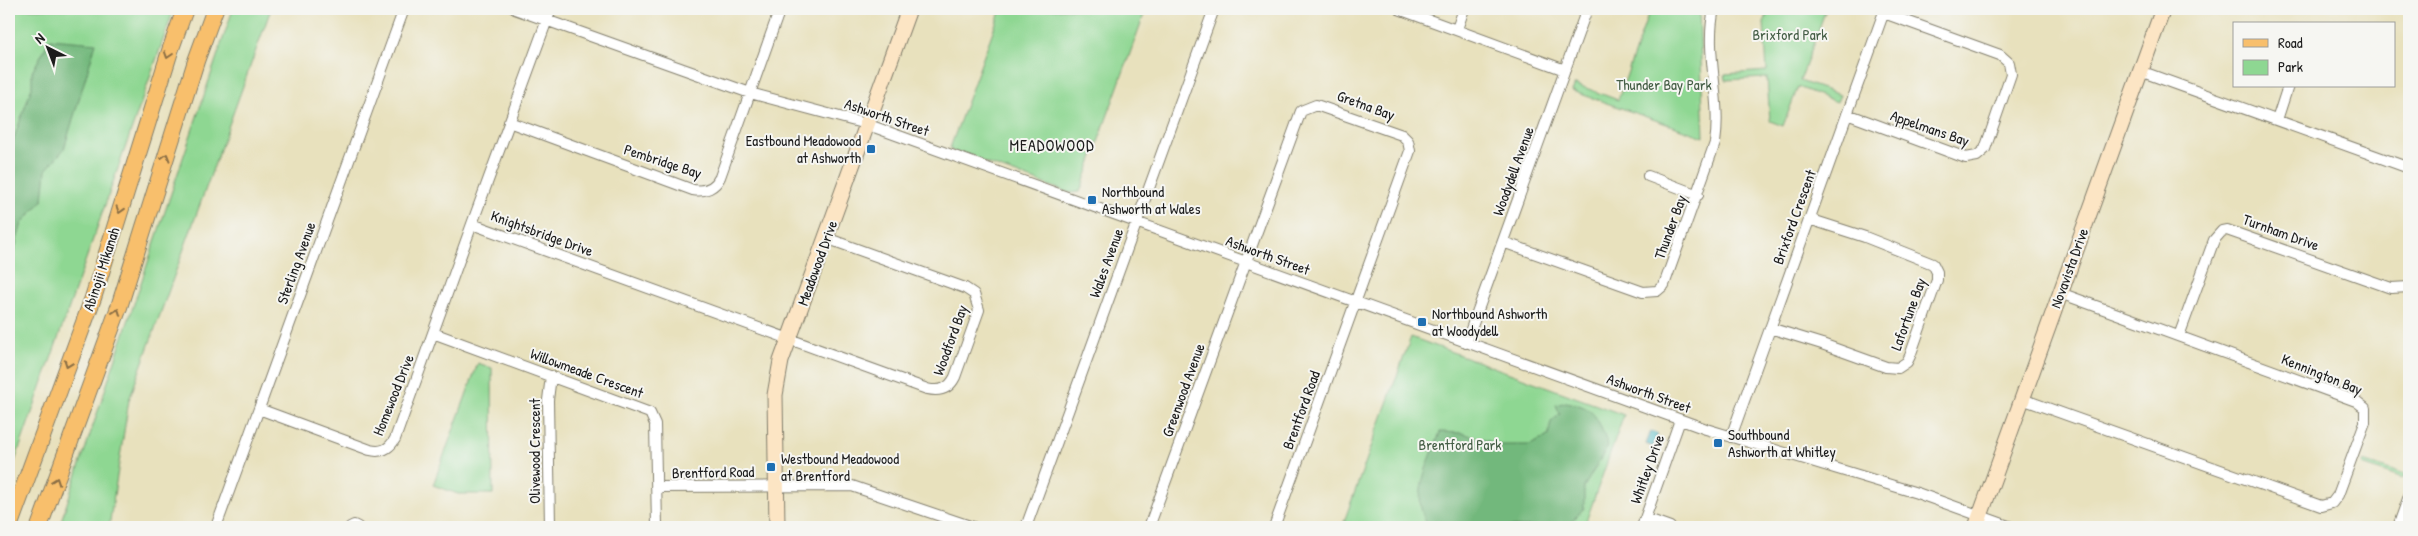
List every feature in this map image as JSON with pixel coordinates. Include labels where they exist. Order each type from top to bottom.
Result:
[{"type":"main road","name":"Abinojii Mikanah","points":[[9,527],[93,298],[170,51],[185,9]]},
{"type":"main road","name":"Abinojii Mikanah","points":[[39,527],[119,306],[196,61],[215,9]]},
{"type":"street","name":"Sterling Avenue","points":[[216,527],[404,9]]},
{"type":"street","name":"Ashworth Street","points":[[515,9],[750,93],[867,125],[1680,420],[1921,494],[1978,521],[2011,527]]},
{"type":"street","name":"Knightsbridge Drive","points":[[551,9],[472,224],[789,339]]},
{"type":"street","name":"Pembridge Bay","points":[[509,122],[693,190],[702,191],[712,187],[718,181],[780,9]]},
{"type":"street","name":"Meadowood Drive","points":[[777,527],[775,395],[781,361],[909,9]]},
{"type":"street","name":"Wales Avenue","points":[[1026,527],[1214,9]]},
{"type":"street","points":[[1399,9],[1565,70]]},
{"type":"street","points":[[1457,29],[1464,9]]},
{"type":"street","name":"Woodydell Avenue","points":[[1466,343],[1587,9]]},
{"type":"street","name":"Thunder Bay","points":[[1503,242],[1636,290],[1653,292],[1666,282],[1698,195],[1713,151],[1716,136],[1711,30],[1714,9]]},
{"type":"street","name":"Novavista Drive","points":[[1978,521],[2163,9]]},
{"type":"street","name":"Appelmans Bay","points":[[1847,114],[1966,158],[1977,156],[1985,149],[2011,74],[2009,63],[2000,55],[1884,11]]},
{"type":"street","name":"Brixford Crescent","points":[[1731,436],[1884,11]]},
{"type":"street","points":[[2140,72],[2409,168]]},
{"type":"street","points":[[2277,120],[2287,88]]},
{"type":"street","name":"Gretna Bay","points":[[1246,263],[1301,111],[1316,105],[1362,120],[1402,135],[1408,141],[1410,151],[1356,303]]},
{"type":"street","points":[[1648,176],[1698,195]]},
{"type":"street","name":"Lafortune Bay","points":[[1770,328],[1886,367],[1898,368],[1910,356],[1937,280],[1937,272],[1933,264],[1865,237],[1809,219]]},
{"type":"street","name":"Homewood Drive","points":[[259,408],[370,450],[384,450],[395,439],[472,224]]},
{"type":"street","name":"Turnham Drive","points":[[2179,336],[2214,240],[2222,231],[2227,230],[2391,288],[2409,287]]},
{"type":"street","name":"Woodford Bay","points":[[789,339],[927,389],[944,389],[955,377],[979,310],[974,294],[965,288],[826,238]]},
{"type":"street","name":"Greenwood Avenue","points":[[1148,527],[1246,263]]},
{"type":"street","name":"Kennington Bay","points":[[2022,399],[2314,505],[2326,506],[2336,499],[2365,422],[2366,412],[2362,405],[2356,401],[2060,293]]},
{"type":"street","name":"Brentford Road","points":[[1274,527],[1356,303]]},
{"type":"street","name":"Willowmeade Crescent","points":[[433,334],[643,409],[653,416],[655,424],[657,527]]},
{"type":"street","name":"Olivewood Crescent","points":[[550,376],[548,400],[550,527]]},
{"type":"street","name":"Whitley Drive","points":[[1643,523],[1680,420]]},
{"type":"street","name":"Brentford Road","points":[[656,487],[852,486],[973,527]]},
{"type":"street","points":[[2398,527],[2409,496]]},
{"type":"street","points":[[1643,523],[1670,527]]},
{"type":"street","points":[[350,527],[354,525],[358,527]]},
{"type":"green space","points":[[9,9],[174,9],[9,478]]},
{"type":"green space","points":[[233,9],[271,9],[129,400],[109,527],[59,527]]},
{"type":"green space","points":[[1001,9],[1146,9],[1080,192],[1070,193],[952,151],[950,148]]},
{"type":"green space","name":"Thunder Bay Park","points":[[1650,9],[1699,9],[1704,137],[1572,91],[1575,84],[1618,100]]},
{"type":"green space","name":"Brixford Park","points":[[1769,9],[1826,9],[1800,81],[1840,95],[1837,102],[1798,87],[1783,126],[1770,121],[1767,78],[1726,80],[1725,74],[1767,71],[1764,23]]},
{"type":"green space","points":[[50,39],[96,43],[64,149],[46,170],[43,200],[22,223],[9,270],[9,152],[32,87],[32,72]]},
{"type":"green space","name":"Brentford Park","points":[[1411,337],[1624,415],[1584,527],[1342,527]]},
{"type":"green space","points":[[478,363],[492,368],[493,494],[458,494],[433,485]]},
{"type":"green space","points":[[1566,402],[1584,407],[1595,416],[1608,446],[1584,487],[1584,508],[1567,527],[1429,527],[1423,516],[1420,504],[1421,492],[1427,467],[1440,432],[1462,433],[1501,445],[1530,445],[1548,436],[1551,422],[1560,414],[1556,405]]},
{"type":"green space","points":[[2364,461],[2405,475],[2403,479],[2362,465]]},
{"type":"water","points":[[1651,431],[1658,434],[1653,447],[1646,444]]},
{"type":"place","name":"Eastbound Meadowood at Ashworth","points":[[871,149]]},
{"type":"place","name":"Northbound Ashworth at Wales","points":[[1092,200]]},
{"type":"place","name":"Northbound Ashworth at Woodydell","points":[[1422,322]]},
{"type":"place","name":"Southbound Ashworth at Whitley","points":[[1718,443]]},
{"type":"place","name":"Westbound Meadowood at Brentford","points":[[771,467]]},
{"type":"district","name":"MEADOWOOD","points":[[1052,145]]}]
